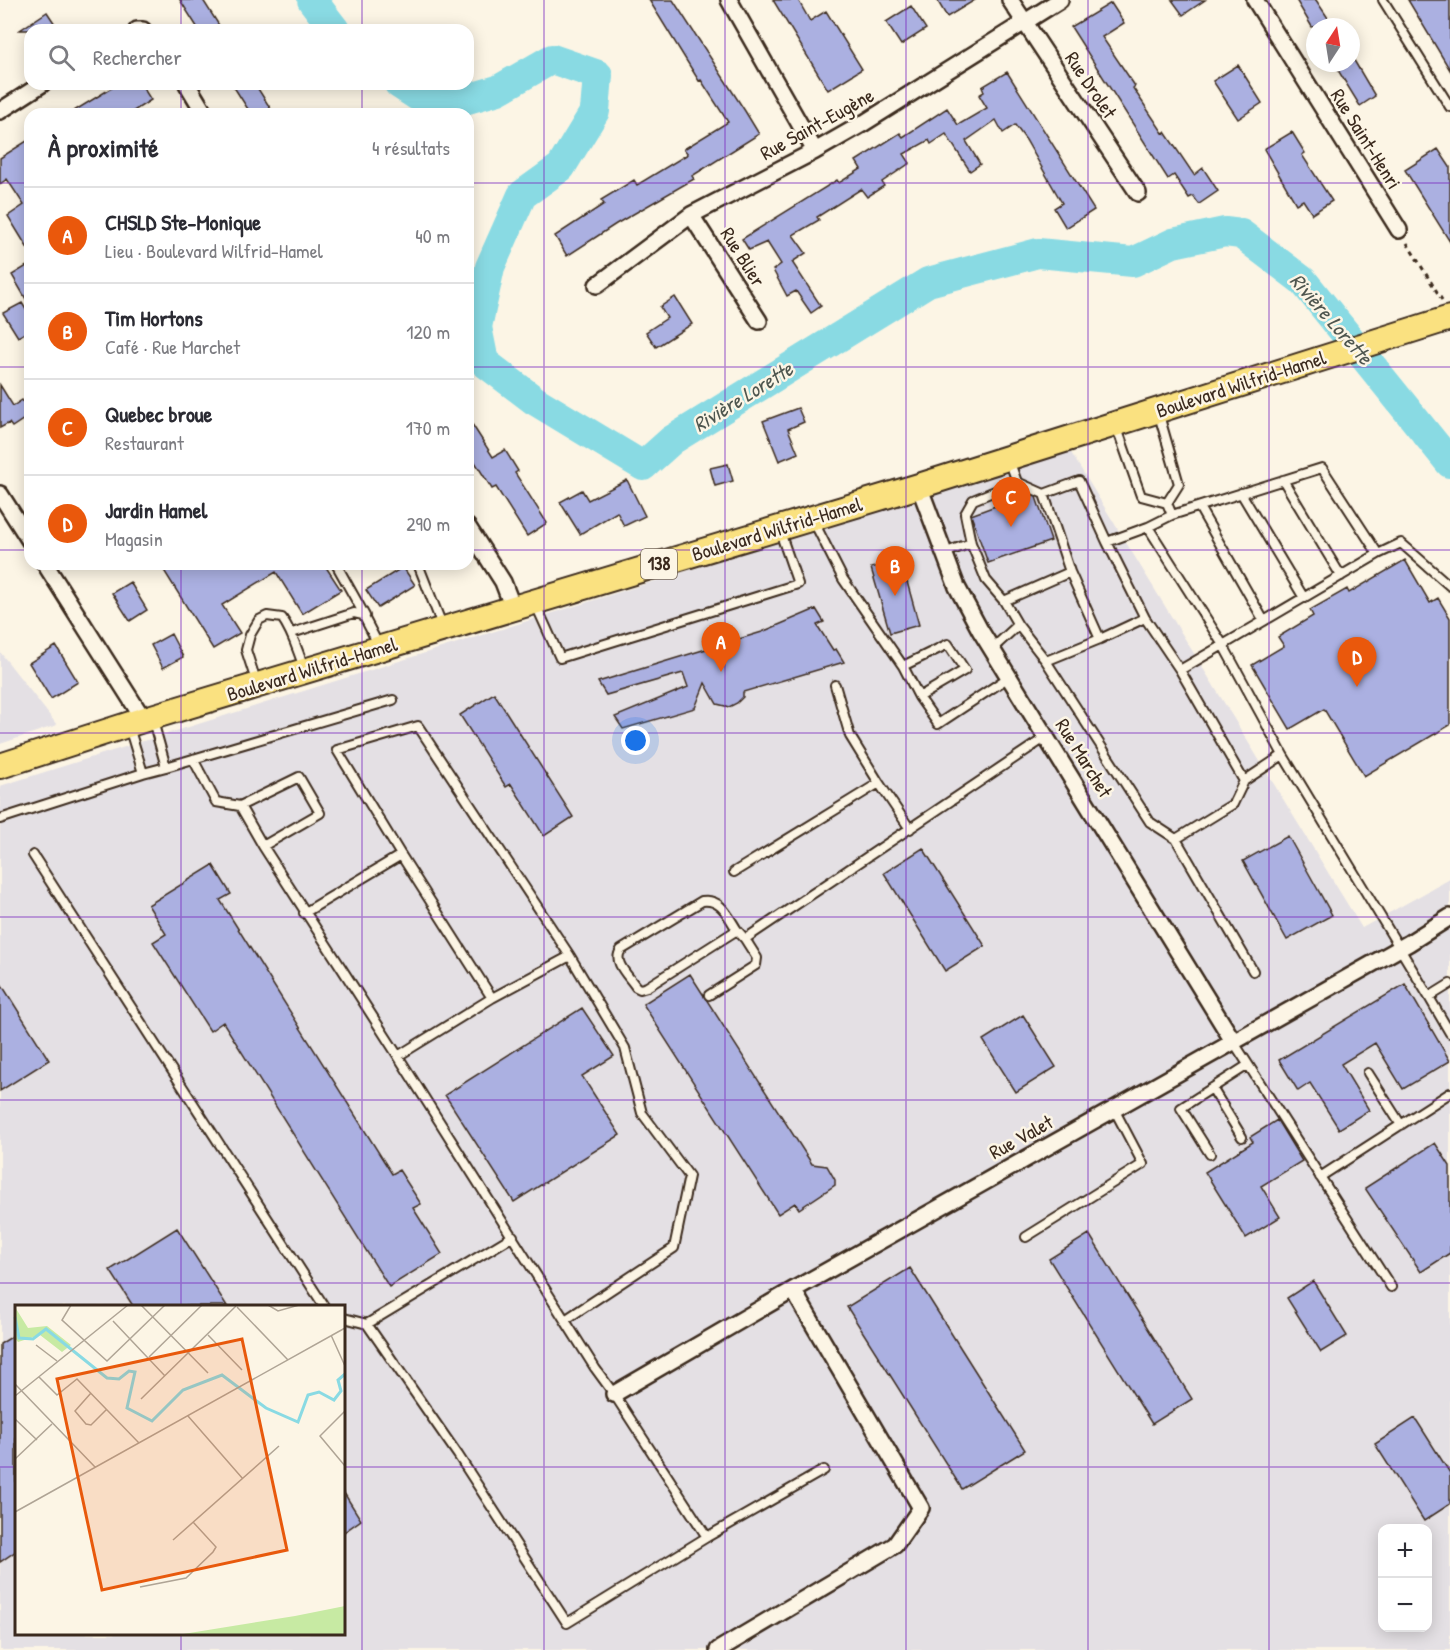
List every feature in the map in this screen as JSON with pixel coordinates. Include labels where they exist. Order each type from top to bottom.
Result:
[{"type":"main road","name":"Boulevard Wilfrid-Hamel","points":[[0,766],[1008,458],[1398,334],[1446,309]]},
{"type":"street","points":[[729,0],[815,151]]},
{"type":"street","name":"Rue Drolet","points":[[1010,0],[1138,193]]},
{"type":"street","name":"Rue Saint-Eugène","points":[[597,285],[691,214],[815,151],[1060,0]]},
{"type":"street","name":"Rue Saint-Henri","points":[[1255,0],[1399,230]]},
{"type":"street","points":[[0,111],[33,90]]},
{"type":"street","points":[[191,90],[201,108]]},
{"type":"street","name":"Rue Blier","points":[[691,214],[759,321]]},
{"type":"street","name":"Rue Marchet","points":[[919,486],[957,587],[992,649],[1233,1041]]},
{"type":"street","points":[[0,494],[24,532]]},
{"type":"street","points":[[474,536],[503,582],[524,605]]},
{"type":"street","points":[[49,570],[142,721]]},
{"type":"street","name":"Rue Valet","points":[[614,1394],[793,1290],[1398,949],[1450,917]]},
{"type":"street","points":[[718,1650],[895,1545],[921,1509],[793,1290]]},
{"type":"lane","points":[[1383,0],[1450,107]]},
{"type":"lane","points":[[1158,410],[1179,484],[1167,503]]},
{"type":"lane","points":[[1115,424],[1141,496],[1167,503]]},
{"type":"lane","points":[[1008,458],[1017,483]]},
{"type":"lane","points":[[1107,542],[1172,515],[1322,468],[1378,554]]},
{"type":"lane","points":[[1283,480],[1341,576]]},
{"type":"lane","points":[[1244,781],[1180,670],[1145,618],[1079,481],[1044,494],[1017,483],[973,500],[965,514],[971,543],[986,580],[1004,600],[1018,625],[1046,661],[1150,822],[1176,839],[1253,971]]},
{"type":"lane","points":[[1241,493],[1304,598]]},
{"type":"lane","points":[[1044,494],[1070,572],[1100,639]]},
{"type":"lane","points":[[1167,503],[1172,515]]},
{"type":"lane","points":[[1199,507],[1264,621]]},
{"type":"lane","points":[[813,518],[843,579],[903,666],[919,697],[938,724],[1009,677]]},
{"type":"lane","points":[[1148,526],[1223,645],[1283,755],[1450,1033]]},
{"type":"lane","points":[[524,605],[560,658],[798,584],[778,529]]},
{"type":"lane","points":[[944,553],[971,543]]},
{"type":"lane","points":[[1180,670],[1378,554],[1401,543],[1450,586]]},
{"type":"lane","points":[[339,570],[380,649]]},
{"type":"lane","points":[[420,570],[443,630]]},
{"type":"lane","points":[[1004,600],[1070,572]]},
{"type":"lane","points":[[292,633],[354,613],[363,615],[367,620]]},
{"type":"lane","points":[[257,686],[246,650],[254,627],[259,620],[267,616],[282,618],[292,633],[305,671]]},
{"type":"lane","points":[[1046,661],[1145,618]]},
{"type":"lane","points":[[992,649],[1018,625]]},
{"type":"lane","points":[[903,666],[948,644],[965,670],[919,697]]},
{"type":"lane","points":[[835,685],[850,736],[910,829]]},
{"type":"lane","points":[[0,819],[143,773],[393,700]]},
{"type":"lane","points":[[142,721],[166,767]]},
{"type":"lane","points":[[142,721],[143,773]]},
{"type":"lane","points":[[492,998],[337,750],[418,726],[570,956],[625,1048],[642,1113],[689,1176],[674,1248],[566,1320]]},
{"type":"lane","points":[[745,939],[1046,737]]},
{"type":"lane","points":[[1176,839],[1233,804],[1244,781],[1283,755]]},
{"type":"lane","points":[[193,759],[216,802],[240,806],[299,777],[320,813],[262,846]]},
{"type":"lane","points":[[734,872],[879,783]]},
{"type":"lane","points":[[240,806],[304,913],[398,1056],[595,1368],[707,1537]]},
{"type":"lane","points":[[33,855],[323,1305]]},
{"type":"lane","points":[[304,913],[401,855]]},
{"type":"lane","points":[[709,995],[756,965],[757,958],[722,906],[709,900],[702,901],[621,950],[618,955],[618,961],[636,987],[640,989],[647,987],[737,930]]},
{"type":"lane","points":[[398,1056],[492,998],[570,956]]},
{"type":"lane","points":[[1429,997],[1450,984]]},
{"type":"lane","points":[[1233,1041],[1391,1287]]},
{"type":"lane","points":[[1210,1154],[1181,1108],[1248,1065]]},
{"type":"lane","points":[[1368,1073],[1401,1125]]},
{"type":"lane","points":[[1212,1088],[1242,1137]]},
{"type":"lane","points":[[1320,1177],[1450,1093]]},
{"type":"lane","points":[[1026,1237],[1143,1164],[1114,1108]]},
{"type":"lane","points":[[367,1324],[513,1236]]},
{"type":"lane","points":[[345,1318],[367,1324],[458,1455],[567,1623],[707,1537],[824,1470]]},
{"type":"path","points":[[1399,230],[1446,309]]},
{"type":"shaded area","points":[[1070,451],[1362,928],[1450,879],[1450,1650],[0,1650],[0,786]]},
{"type":"shaded area","points":[[0,652],[57,725],[0,744]]},
{"type":"building","points":[[180,0],[203,0],[218,24],[195,24]]},
{"type":"building","points":[[649,0],[673,0],[759,134],[692,176],[694,179],[616,224],[567,256],[555,236],[604,204],[601,200],[634,180],[637,185],[688,154],[684,149],[728,122],[701,80],[699,81]]},
{"type":"building","points":[[773,0],[798,0],[810,21],[826,11],[862,69],[828,90]]},
{"type":"building","points":[[937,0],[975,0],[947,17]]},
{"type":"building","points":[[1172,0],[1205,0],[1183,15]]},
{"type":"building","points":[[1296,0],[1316,0],[1328,18],[1307,18]]},
{"type":"building","points":[[1408,0],[1450,0],[1450,70]]},
{"type":"building","points":[[1111,3],[1124,23],[1102,37],[1163,133],[1165,132],[1194,175],[1203,168],[1218,191],[1199,204],[1193,196],[1189,198],[1174,175],[1168,179],[1071,27]]},
{"type":"building","points":[[911,6],[926,29],[901,45],[886,22]]},
{"type":"building","points":[[47,12],[55,24],[29,24]]},
{"type":"building","points":[[1238,65],[1262,103],[1238,119],[1213,81]]},
{"type":"building","points":[[1360,71],[1375,96],[1360,106],[1339,72]]},
{"type":"building","points":[[1007,72],[1094,210],[1066,228],[1054,208],[1062,203],[1015,125],[1003,133],[996,120],[966,141],[980,164],[970,171],[946,134],[931,144],[929,140],[904,154],[910,163],[882,182],[884,186],[867,197],[861,189],[817,217],[819,220],[793,235],[806,253],[792,262],[821,306],[811,313],[796,291],[787,296],[773,270],[781,264],[767,242],[749,250],[742,239],[837,180],[839,183],[861,169],[856,161],[900,133],[903,137],[947,108],[958,125],[987,108],[979,95],[984,92],[982,87]]},
{"type":"building","points":[[108,90],[145,90],[151,100],[138,108],[79,108]]},
{"type":"building","points":[[236,90],[259,90],[270,108],[247,108]]},
{"type":"building","points":[[1292,132],[1305,153],[1302,155],[1332,201],[1312,214],[1303,200],[1296,204],[1264,149]]},
{"type":"building","points":[[24,143],[24,205],[7,179],[0,184],[0,158]]},
{"type":"building","points":[[1438,149],[1450,167],[1450,242],[1405,170]]},
{"type":"building","points":[[24,205],[24,242],[8,216]]},
{"type":"building","points":[[24,268],[24,296],[12,275]]},
{"type":"building","points":[[675,297],[692,324],[656,347],[646,332],[667,318],[660,307]]},
{"type":"building","points":[[22,303],[24,334],[18,337],[3,313]]},
{"type":"building","points":[[0,385],[13,406],[22,400],[24,419],[12,427],[9,423],[0,428]]},
{"type":"building","points":[[798,408],[804,422],[788,429],[798,453],[779,461],[763,421]]},
{"type":"building","points":[[474,427],[493,457],[505,450],[518,471],[515,473],[547,523],[527,536],[496,487],[492,489],[474,460]]},
{"type":"building","points":[[728,464],[733,481],[715,486],[710,468]]},
{"type":"building","points":[[627,480],[645,516],[624,526],[617,512],[580,534],[560,502],[582,490],[588,500]]},
{"type":"building","points":[[1028,494],[1036,497],[1051,541],[988,563],[971,515]]},
{"type":"building","points":[[901,560],[919,625],[890,633],[871,568]]},
{"type":"building","points":[[1405,560],[1430,603],[1438,598],[1450,618],[1450,725],[1364,776],[1324,709],[1290,729],[1252,665],[1284,646],[1278,637],[1313,616],[1310,610],[1347,589],[1349,593]]},
{"type":"building","points":[[164,570],[328,570],[341,590],[302,614],[276,572],[222,605],[240,633],[213,649]]},
{"type":"building","points":[[398,570],[405,570],[415,585],[378,608],[366,590]]},
{"type":"building","points":[[130,582],[147,610],[130,621],[112,593]]},
{"type":"building","points":[[816,609],[824,622],[817,625],[833,650],[836,649],[844,662],[743,692],[743,697],[729,707],[717,704],[705,683],[695,708],[623,729],[615,717],[688,687],[683,673],[606,695],[598,682],[762,632]]},
{"type":"building","points":[[171,634],[183,657],[163,668],[151,645]]},
{"type":"building","points":[[56,646],[78,682],[51,699],[29,663]]},
{"type":"building","points":[[494,693],[573,817],[544,836],[511,784],[506,787],[460,715]]},
{"type":"building","points":[[1288,836],[1332,915],[1287,940],[1243,861]]},
{"type":"building","points":[[923,848],[985,946],[945,971],[884,873]]},
{"type":"building","points":[[213,865],[231,894],[220,900],[392,1174],[399,1170],[421,1204],[413,1208],[442,1254],[389,1287],[223,1022],[210,1031],[153,942],[166,934],[148,905]]},
{"type":"building","points":[[690,974],[812,1164],[827,1166],[835,1180],[835,1185],[799,1209],[795,1203],[778,1214],[643,1004]]},
{"type":"building","points":[[0,982],[49,1060],[0,1091]]},
{"type":"building","points":[[1405,984],[1450,1061],[1403,1089],[1375,1043],[1341,1064],[1369,1110],[1339,1129],[1310,1083],[1298,1091],[1279,1060]]},
{"type":"building","points":[[582,1008],[614,1056],[582,1076],[620,1135],[514,1202],[445,1095]]},
{"type":"building","points":[[1023,1015],[1056,1067],[1016,1092],[983,1040]]},
{"type":"building","points":[[1277,1120],[1302,1161],[1261,1186],[1280,1217],[1246,1238],[1205,1172],[1253,1142],[1250,1137]]},
{"type":"building","points":[[1435,1143],[1450,1166],[1450,1253],[1421,1272],[1365,1188]]},
{"type":"building","points":[[177,1228],[226,1305],[132,1305],[110,1270]]},
{"type":"building","points":[[1089,1234],[1192,1399],[1152,1424],[1049,1259]]},
{"type":"building","points":[[910,1268],[1025,1450],[962,1489],[847,1307]]},
{"type":"building","points":[[1313,1281],[1347,1336],[1321,1352],[1287,1298]]},
{"type":"building","points":[[15,1335],[15,1552],[0,1562],[0,1344]]},
{"type":"building","points":[[1415,1418],[1450,1473],[1450,1504],[1424,1521],[1375,1444]]},
{"type":"building","points":[[345,1495],[361,1520],[345,1531]]},
{"type":"waterway","name":"Rivière Lorette","points":[[312,0],[330,24]]},
{"type":"waterway","name":"Rivière Lorette","points":[[408,90],[419,97],[464,100],[498,90],[552,59],[598,75],[595,111],[561,167],[522,195],[490,267],[477,327],[484,362],[534,400],[643,466],[672,440],[928,282],[1038,253],[1133,262],[1173,243],[1225,232],[1241,234],[1303,281],[1450,463]]},
{"type":"place","name":"Quebec broue","points":[[1011,527]]},
{"type":"place","name":"Tim Hortons","points":[[895,596]]},
{"type":"place","name":"CHSLD Ste-Monique","points":[[721,672]]},
{"type":"place","name":"Jardin Hamel","points":[[1357,687]]}]
